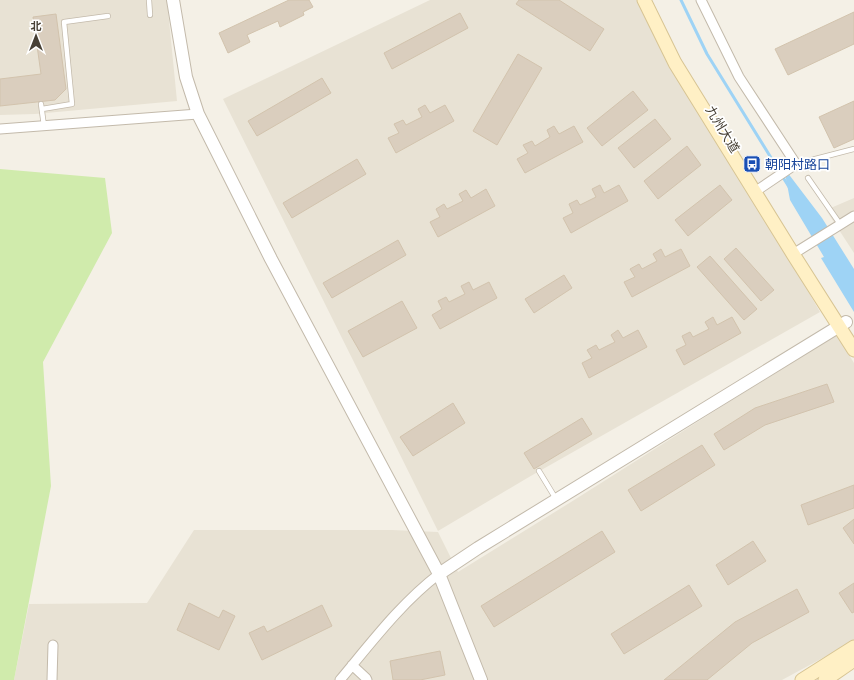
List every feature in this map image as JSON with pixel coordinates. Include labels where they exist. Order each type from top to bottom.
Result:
[{"type":"main road","points":[[644,0],[675,63],[756,190]]},
{"type":"main road","name":"九州大道","points":[[653,0],[682,61],[756,190],[801,248],[843,324],[854,334]]},
{"type":"main road","points":[[843,324],[854,350]]},
{"type":"main road","points":[[802,680],[854,647]]},
{"type":"main road","points":[[825,680],[854,660]]},
{"type":"street","points":[[173,0],[186,77],[198,114],[271,259],[439,574],[481,680]]},
{"type":"street","points":[[701,0],[739,78],[796,164],[756,190]]},
{"type":"street","points":[[0,129],[198,114]]},
{"type":"street","points":[[801,248],[854,216]]},
{"type":"street","points":[[340,680],[380,632],[426,584],[439,574],[478,548],[557,501],[843,324]]},
{"type":"street","points":[[52,680],[54,645]]},
{"type":"street","points":[[352,665],[367,680]]},
{"type":"lane","points":[[149,0],[150,15]]},
{"type":"lane","points":[[44,126],[41,106],[72,104],[64,22],[108,16]]},
{"type":"lane","points":[[796,164],[854,150]]},
{"type":"lane","points":[[808,178],[840,224]]},
{"type":"lane","points":[[539,472],[557,501]]},
{"type":"shaded area","points":[[0,0],[167,0],[177,101],[35,114],[0,115]]},
{"type":"shaded area","points":[[430,0],[641,0],[820,312],[529,477],[438,531],[223,99]]},
{"type":"shaded area","points":[[854,198],[854,253],[826,210]]},
{"type":"shaded area","points":[[836,334],[854,363],[854,641],[782,680],[14,680],[29,604],[147,603],[194,530],[392,530],[438,532],[458,572]]},
{"type":"green space","points":[[0,169],[105,178],[112,233],[43,362],[51,486],[14,680],[0,680]]},
{"type":"water","points":[[784,168],[822,218],[854,269],[854,312],[821,258],[824,257],[790,200]]},
{"type":"building","points":[[289,0],[309,0],[313,7],[303,12],[304,15],[280,27],[278,21],[247,35],[250,42],[228,53],[219,33]]},
{"type":"building","points":[[519,0],[559,0],[604,29],[590,51],[516,4]]},
{"type":"building","points":[[854,12],[854,44],[788,75],[775,49]]},
{"type":"building","points":[[460,13],[468,28],[392,69],[384,53]]},
{"type":"building","points":[[56,14],[66,89],[55,100],[0,106],[0,79],[41,74],[33,17]]},
{"type":"building","points":[[518,54],[542,68],[497,145],[473,131]]},
{"type":"building","points":[[322,78],[331,93],[257,136],[248,121]]},
{"type":"building","points":[[633,91],[648,110],[602,146],[587,128]]},
{"type":"building","points":[[854,101],[854,139],[834,148],[819,117]]},
{"type":"building","points":[[425,105],[430,113],[445,105],[454,121],[396,153],[388,138],[399,133],[394,124],[403,120],[406,125],[422,117],[418,109]]},
{"type":"building","points":[[655,119],[671,139],[634,168],[618,148]]},
{"type":"building","points":[[554,126],[559,134],[574,126],[583,142],[525,173],[517,159],[528,153],[523,145],[532,141],[535,146],[550,137],[547,130]]},
{"type":"building","points":[[687,146],[701,165],[658,199],[644,181]]},
{"type":"building","points":[[357,159],[366,174],[292,218],[283,203]]},
{"type":"building","points":[[600,185],[604,193],[619,185],[628,201],[571,233],[563,218],[573,213],[569,204],[577,200],[580,205],[596,197],[592,189]]},
{"type":"building","points":[[720,185],[732,200],[688,236],[675,220]]},
{"type":"building","points":[[486,189],[495,206],[438,237],[430,222],[440,217],[436,209],[444,204],[447,209],[463,201],[459,194],[466,190],[471,198]]},
{"type":"building","points":[[398,240],[406,255],[332,298],[323,283]]},
{"type":"building","points":[[736,248],[774,290],[761,301],[724,259]]},
{"type":"building","points":[[661,249],[665,257],[681,249],[690,266],[632,297],[624,282],[635,277],[630,269],[639,264],[642,269],[657,261],[653,254]]},
{"type":"building","points":[[710,256],[757,309],[744,320],[697,267]]},
{"type":"building","points":[[564,275],[572,288],[534,313],[525,299]]},
{"type":"building","points":[[469,282],[473,290],[489,282],[497,298],[440,329],[432,315],[442,309],[438,301],[446,297],[449,302],[465,294],[461,286]]},
{"type":"building","points":[[402,301],[417,328],[363,357],[348,331]]},
{"type":"building","points":[[713,317],[717,325],[732,317],[741,333],[684,365],[676,350],[686,345],[682,336],[690,332],[693,337],[709,329],[705,322]]},
{"type":"building","points":[[618,330],[623,338],[638,330],[647,347],[589,378],[582,363],[592,358],[587,350],[596,345],[599,350],[615,342],[611,335]]},
{"type":"building","points":[[827,384],[834,402],[765,425],[724,450],[714,434],[755,408]]},
{"type":"building","points":[[453,403],[465,423],[413,456],[400,437]]},
{"type":"building","points":[[582,418],[592,434],[534,469],[524,453]]},
{"type":"building","points":[[702,445],[715,465],[641,511],[628,490]]},
{"type":"building","points":[[854,485],[854,508],[808,525],[801,505]]},
{"type":"building","points":[[854,519],[854,544],[843,528]]},
{"type":"building","points":[[602,531],[615,552],[494,627],[481,606]]},
{"type":"building","points":[[753,541],[766,561],[728,585],[716,565]]},
{"type":"building","points":[[854,583],[854,612],[852,613],[839,593]]},
{"type":"building","points":[[689,585],[702,606],[624,654],[611,634]]},
{"type":"building","points":[[797,589],[809,612],[752,643],[707,680],[664,680],[735,622]]},
{"type":"building","points":[[189,603],[219,618],[223,610],[235,616],[219,650],[177,630]]},
{"type":"building","points":[[322,605],[332,626],[262,660],[249,633],[264,626],[267,632]]},
{"type":"building","points":[[440,651],[445,675],[420,680],[393,680],[390,661]]},
{"type":"waterway","points":[[681,0],[707,54],[789,187]]},
{"type":"place","name":"朝阳村路口","points":[[752,164]]}]
